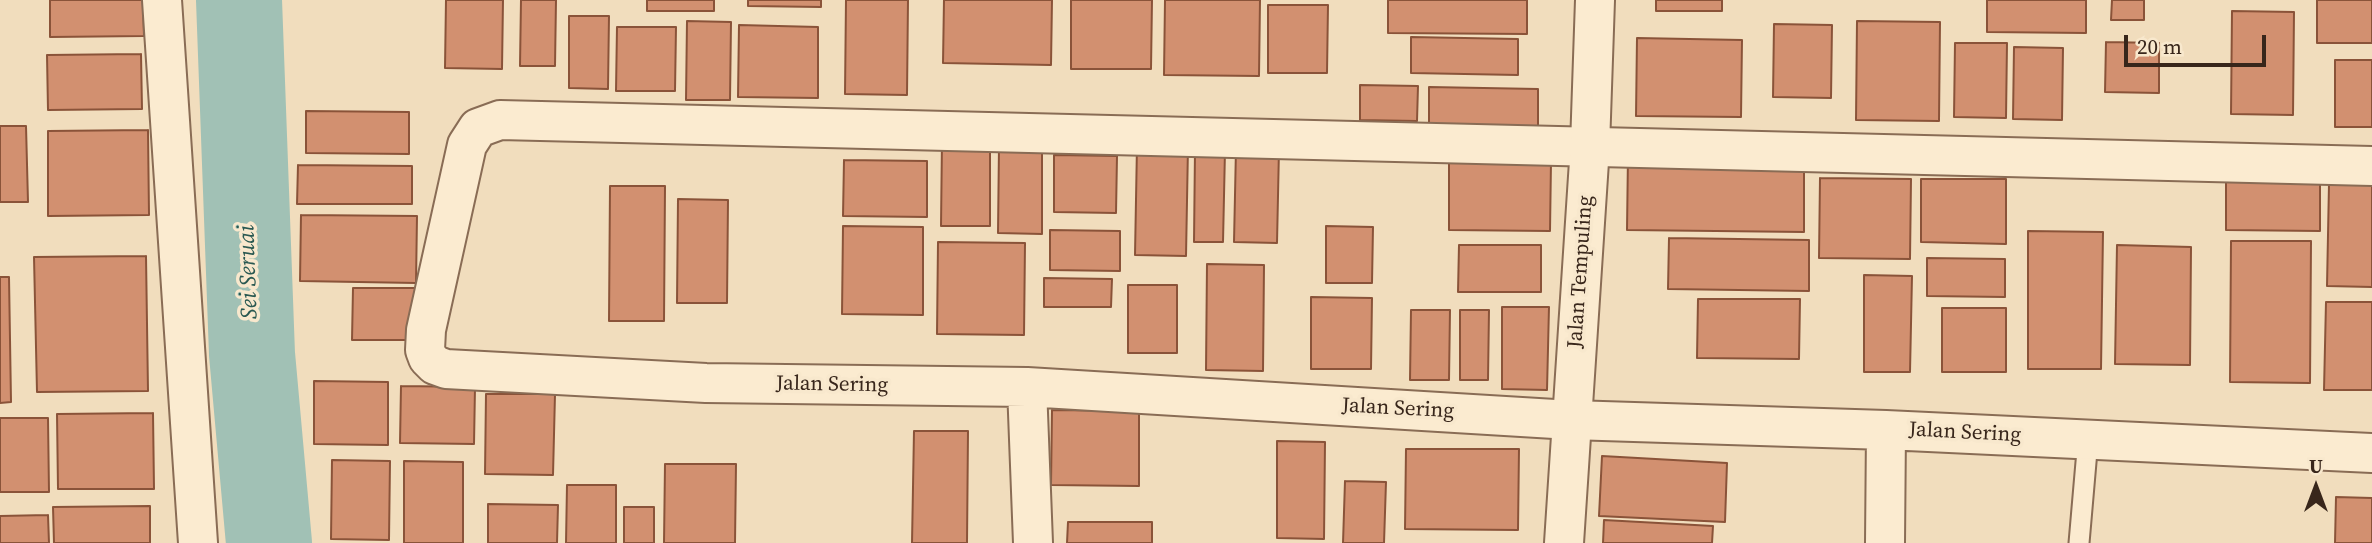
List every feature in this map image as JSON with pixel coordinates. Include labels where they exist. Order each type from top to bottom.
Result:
[{"type":"street","points":[[162,0],[198,543]]},
{"type":"street","name":"Jalan Tempuling","points":[[1564,543],[1590,146],[1595,0]]},
{"type":"street","name":"Jalan Sering","points":[[1590,146],[500,120],[478,128],[467,145],[426,330],[425,350],[435,365],[446,369],[706,383],[1027,387],[1571,420],[1886,430],[2372,453]]},
{"type":"street","points":[[1590,146],[2372,166]]},
{"type":"street","points":[[1027,387],[1033,543]]},
{"type":"street","points":[[1885,543],[1886,430]]},
{"type":"lane","points":[[2079,543],[2088,439]]},
{"type":"building","points":[[50,0],[143,0],[144,36],[50,37]]},
{"type":"building","points":[[446,0],[503,0],[502,69],[445,68]]},
{"type":"building","points":[[521,0],[556,0],[555,66],[520,66]]},
{"type":"building","points":[[647,0],[714,0],[714,11],[647,11]]},
{"type":"building","points":[[748,0],[821,0],[821,7],[748,6]]},
{"type":"building","points":[[846,0],[908,0],[907,95],[845,94]]},
{"type":"building","points":[[944,0],[1052,0],[1051,65],[943,63]]},
{"type":"building","points":[[1071,0],[1152,0],[1151,69],[1071,69]]},
{"type":"building","points":[[1165,0],[1260,0],[1259,76],[1164,75]]},
{"type":"building","points":[[1388,0],[1527,0],[1527,34],[1388,33]]},
{"type":"building","points":[[1656,0],[1722,0],[1722,11],[1656,11]]},
{"type":"building","points":[[1987,0],[2086,0],[2086,33],[1987,32]]},
{"type":"building","points":[[2112,0],[2144,0],[2144,20],[2111,20]]},
{"type":"building","points":[[2317,0],[2372,0],[2372,43],[2317,43]]},
{"type":"building","points":[[1268,5],[1328,5],[1327,73],[1268,73]]},
{"type":"building","points":[[2232,11],[2294,12],[2293,115],[2231,114]]},
{"type":"building","points":[[569,16],[609,16],[608,89],[569,88]]},
{"type":"building","points":[[687,21],[731,22],[730,100],[686,100]]},
{"type":"building","points":[[1857,21],[1940,22],[1939,121],[1856,120]]},
{"type":"building","points":[[1774,24],[1832,25],[1831,98],[1773,97]]},
{"type":"building","points":[[739,25],[818,27],[818,98],[738,97]]},
{"type":"building","points":[[617,27],[676,27],[675,91],[616,91]]},
{"type":"building","points":[[1411,37],[1518,39],[1518,75],[1411,73]]},
{"type":"building","points":[[1637,38],[1742,40],[1741,117],[1636,116]]},
{"type":"building","points":[[2106,42],[2159,43],[2159,93],[2105,92]]},
{"type":"building","points":[[1955,43],[2007,43],[2006,118],[1954,117]]},
{"type":"building","points":[[2014,47],[2063,48],[2062,120],[2013,119]]},
{"type":"building","points":[[141,54],[142,109],[48,110],[47,55]]},
{"type":"building","points":[[2335,60],[2372,60],[2372,127],[2335,127]]},
{"type":"building","points":[[1360,85],[1418,86],[1417,121],[1360,120]]},
{"type":"building","points":[[1429,87],[1538,89],[1538,128],[1429,127]]},
{"type":"building","points":[[306,111],[409,112],[409,154],[306,153]]},
{"type":"building","points":[[0,126],[26,126],[28,202],[0,202]]},
{"type":"building","points":[[148,130],[149,215],[48,216],[48,131]]},
{"type":"building","points":[[942,140],[990,141],[990,226],[941,226]]},
{"type":"building","points":[[1137,145],[1188,146],[1186,256],[1135,255]]},
{"type":"building","points":[[999,146],[1042,146],[1042,234],[998,233]]},
{"type":"building","points":[[1236,148],[1279,149],[1277,243],[1234,242]]},
{"type":"building","points":[[1195,150],[1225,150],[1223,242],[1194,242]]},
{"type":"building","points":[[1054,155],[1117,156],[1116,213],[1054,212]]},
{"type":"building","points":[[1628,155],[1804,157],[1804,232],[1627,230]]},
{"type":"building","points":[[844,160],[927,161],[927,217],[843,216]]},
{"type":"building","points":[[1449,160],[1551,161],[1550,231],[1449,230]]},
{"type":"building","points":[[298,165],[412,166],[412,204],[297,204]]},
{"type":"building","points":[[2226,176],[2320,177],[2320,231],[2226,230]]},
{"type":"building","points":[[1820,178],[1911,179],[1910,259],[1819,258]]},
{"type":"building","points":[[1921,179],[2006,179],[2006,244],[1921,242]]},
{"type":"building","points":[[2329,184],[2372,184],[2372,287],[2327,286]]},
{"type":"building","points":[[610,186],[665,186],[664,321],[609,321]]},
{"type":"building","points":[[678,199],[728,200],[727,303],[677,303]]},
{"type":"building","points":[[301,215],[417,216],[416,283],[300,281]]},
{"type":"building","points":[[843,226],[923,227],[923,315],[842,314]]},
{"type":"building","points":[[1326,226],[1373,227],[1372,283],[1326,283]]},
{"type":"building","points":[[1050,230],[1120,231],[1120,271],[1050,270]]},
{"type":"building","points":[[2028,231],[2103,232],[2101,369],[2028,369]]},
{"type":"building","points":[[1669,238],[1809,240],[1809,291],[1668,289]]},
{"type":"building","points":[[2231,241],[2311,241],[2310,383],[2230,382]]},
{"type":"building","points":[[938,242],[1025,243],[1024,335],[937,334]]},
{"type":"building","points":[[1459,245],[1541,245],[1541,292],[1458,292]]},
{"type":"building","points":[[2117,245],[2191,247],[2190,365],[2115,364]]},
{"type":"building","points":[[146,256],[148,391],[37,392],[34,257]]},
{"type":"building","points":[[1927,258],[2005,259],[2005,297],[1927,296]]},
{"type":"building","points":[[1207,264],[1264,265],[1263,371],[1206,370]]},
{"type":"building","points":[[1864,275],[1912,276],[1910,372],[1864,372]]},
{"type":"building","points":[[0,277],[9,277],[11,402],[0,403]]},
{"type":"building","points":[[1044,278],[1112,279],[1111,307],[1044,307]]},
{"type":"building","points":[[1128,285],[1177,285],[1177,353],[1128,353]]},
{"type":"building","points":[[353,288],[415,288],[414,340],[352,340]]},
{"type":"building","points":[[1311,297],[1372,298],[1371,369],[1311,369]]},
{"type":"building","points":[[1698,299],[1800,299],[1799,359],[1697,358]]},
{"type":"building","points":[[2326,302],[2372,302],[2372,390],[2324,390]]},
{"type":"building","points":[[1502,307],[1549,307],[1547,390],[1502,389]]},
{"type":"building","points":[[1942,308],[2006,308],[2006,372],[1942,372]]},
{"type":"building","points":[[1411,310],[1450,310],[1449,380],[1410,380]]},
{"type":"building","points":[[1460,310],[1489,310],[1488,380],[1460,380]]},
{"type":"building","points":[[314,381],[388,382],[388,445],[314,444]]},
{"type":"building","points":[[401,386],[475,387],[474,444],[400,443]]},
{"type":"building","points":[[486,394],[555,394],[553,475],[485,474]]},
{"type":"building","points":[[1052,410],[1139,411],[1139,486],[1051,485]]},
{"type":"building","points":[[153,413],[154,489],[58,489],[57,414]]},
{"type":"building","points":[[0,418],[48,418],[49,492],[0,492]]},
{"type":"building","points":[[914,431],[968,431],[967,543],[912,543]]},
{"type":"building","points":[[1277,441],[1325,442],[1324,539],[1277,538]]},
{"type":"building","points":[[1406,449],[1519,449],[1518,530],[1405,529]]},
{"type":"building","points":[[1602,456],[1727,463],[1725,522],[1599,516]]},
{"type":"building","points":[[332,460],[390,461],[389,540],[331,539]]},
{"type":"building","points":[[404,461],[463,462],[463,543],[404,543]]},
{"type":"building","points":[[665,464],[736,464],[735,543],[664,543]]},
{"type":"building","points":[[1345,481],[1386,482],[1384,543],[1343,543]]},
{"type":"building","points":[[567,485],[616,485],[616,543],[566,543]]},
{"type":"building","points":[[2336,497],[2372,498],[2372,543],[2335,543]]},
{"type":"building","points":[[488,504],[558,505],[557,543],[488,543]]},
{"type":"building","points":[[150,506],[150,543],[54,543],[53,507]]},
{"type":"building","points":[[624,507],[654,507],[654,543],[624,543]]},
{"type":"building","points":[[48,515],[49,543],[0,543],[0,516]]},
{"type":"building","points":[[1604,520],[1713,526],[1712,543],[1603,543]]},
{"type":"building","points":[[1068,522],[1152,522],[1152,543],[1067,543]]},
{"type":"waterway","name":"Sei Seruai","points":[[239,0],[252,354],[269,543]]}]
